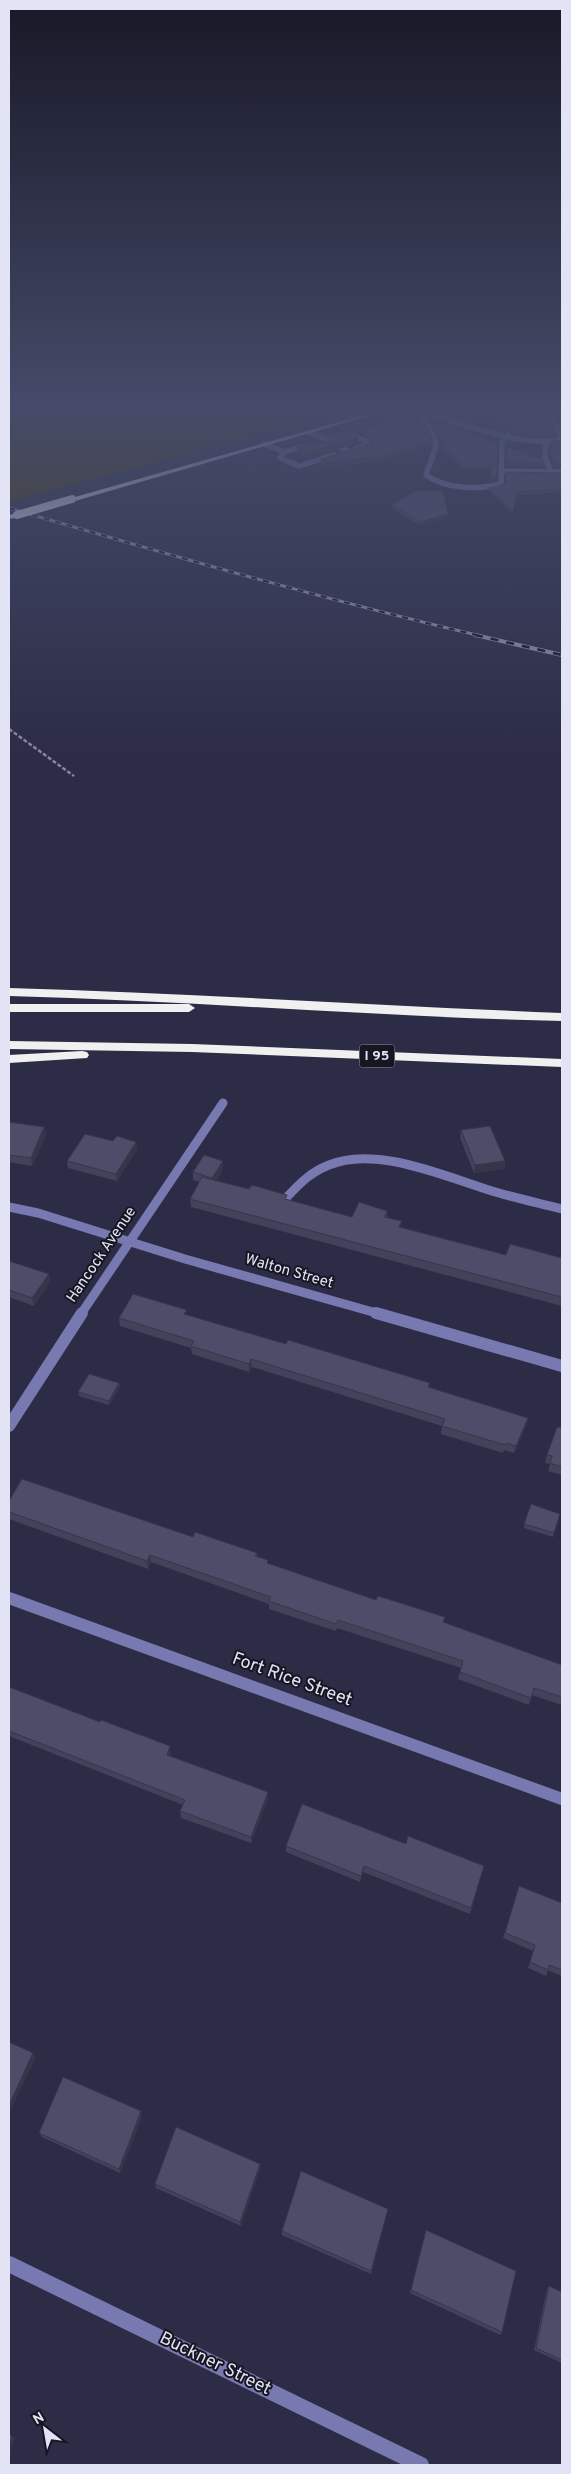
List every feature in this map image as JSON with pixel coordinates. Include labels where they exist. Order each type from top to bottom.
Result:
[{"type":"highway","points":[[9,992],[146,996],[335,1008],[562,1017]]},
{"type":"highway","points":[[9,1008],[335,1008]]},
{"type":"highway","name":"I 95","points":[[9,1045],[192,1048],[562,1063]]},
{"type":"highway","points":[[9,1059],[192,1048]]},
{"type":"street","name":"Hancock Avenue","points":[[9,1426],[129,1240],[223,1103]]},
{"type":"street","points":[[286,1197],[301,1181],[317,1171],[337,1163],[360,1159],[385,1160],[404,1163],[494,1192],[562,1209]]},
{"type":"street","name":"Walton Street","points":[[9,1207],[562,1366]]},
{"type":"street","name":"Fort Rice Street","points":[[9,1598],[562,1799]]},
{"type":"street","name":"Buckner Street","points":[[9,2264],[421,2465]]},
{"type":"path","points":[[9,729],[74,776]]},
{"type":"building","points":[[9,1122],[44,1127],[31,1158],[9,1155]]},
{"type":"building","points":[[490,1126],[505,1161],[475,1165],[461,1130]]},
{"type":"building","points":[[85,1134],[113,1141],[117,1136],[136,1142],[116,1174],[67,1161]]},
{"type":"building","points":[[204,1155],[223,1161],[212,1178],[193,1172]]},
{"type":"building","points":[[202,1177],[249,1189],[252,1185],[287,1195],[285,1199],[352,1217],[359,1202],[387,1211],[384,1217],[402,1221],[399,1227],[506,1255],[510,1244],[562,1258],[562,1297],[190,1199]]},
{"type":"building","points":[[9,1261],[49,1274],[32,1298],[9,1290]]},
{"type":"building","points":[[133,1294],[187,1310],[184,1314],[286,1344],[288,1340],[430,1383],[428,1387],[528,1418],[516,1446],[506,1443],[505,1445],[442,1426],[445,1419],[251,1359],[249,1364],[191,1346],[194,1341],[119,1318]]},
{"type":"building","points":[[89,1374],[119,1383],[109,1401],[78,1392]]},
{"type":"building","points":[[557,1427],[562,1428],[562,1467],[550,1463],[552,1456],[547,1455]]},
{"type":"building","points":[[22,1479],[193,1537],[195,1532],[257,1553],[255,1556],[268,1560],[267,1563],[376,1600],[378,1596],[445,1617],[443,1622],[562,1665],[562,1697],[534,1688],[531,1698],[460,1672],[463,1661],[338,1620],[336,1624],[269,1601],[271,1597],[150,1555],[147,1561],[9,1512],[9,1501]]},
{"type":"building","points":[[531,1504],[560,1514],[554,1533],[524,1524]]},
{"type":"building","points":[[9,1687],[100,1722],[101,1720],[170,1746],[167,1755],[268,1792],[251,1837],[180,1811],[185,1800],[9,1731]]},
{"type":"building","points":[[302,1804],[406,1844],[408,1836],[484,1866],[471,1908],[364,1866],[361,1876],[286,1846]]},
{"type":"building","points":[[519,1886],[562,1903],[562,1970],[549,1965],[548,1970],[530,1962],[535,1945],[505,1933]]},
{"type":"building","points":[[9,2042],[33,2053],[9,2105]]},
{"type":"building","points":[[63,2077],[141,2111],[119,2169],[39,2133]]},
{"type":"building","points":[[176,2127],[260,2164],[240,2222],[155,2184]]},
{"type":"building","points":[[301,2171],[388,2209],[371,2271],[282,2231]]},
{"type":"building","points":[[426,2230],[516,2271],[502,2332],[411,2290]]},
{"type":"building","points":[[549,2286],[562,2292],[562,2360],[536,2348]]},
{"type":"railway","points":[[73,526],[303,591],[481,636]]},
{"type":"railway","points":[[475,635],[562,655]]}]
